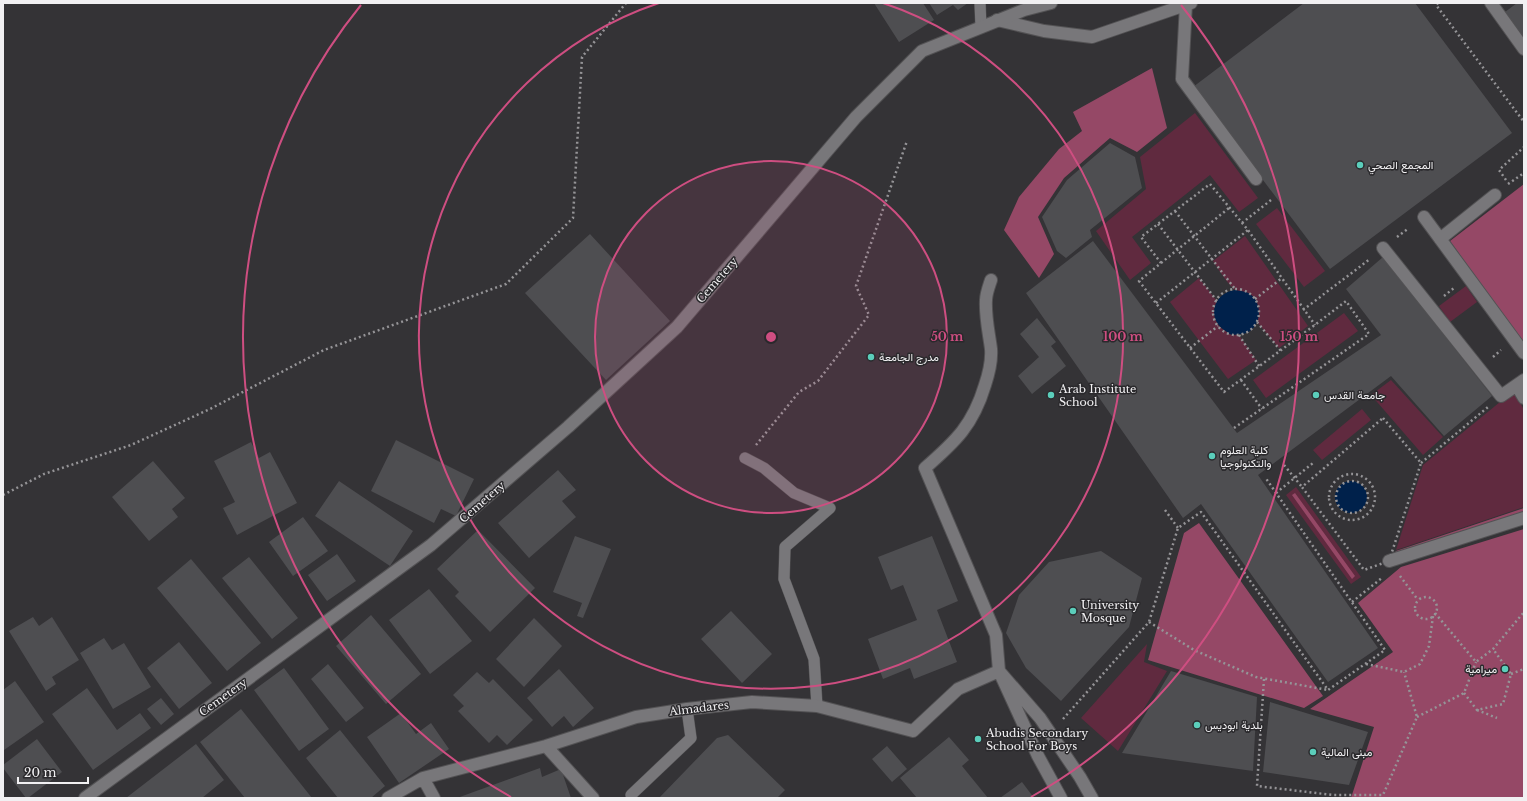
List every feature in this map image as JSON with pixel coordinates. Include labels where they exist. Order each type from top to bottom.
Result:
[{"type":"street","name":"Cemetery","points":[[85,798],[432,545],[562,432],[677,327],[856,116],[922,51],[1024,10],[1052,3]]},
{"type":"street","points":[[1491,3],[1524,49]]},
{"type":"street","points":[[997,20],[1044,31],[1092,36],[1188,4],[1182,78],[1256,179]]},
{"type":"street","points":[[1440,238],[1495,194]]},
{"type":"street","points":[[1424,216],[1524,354]]},
{"type":"street","points":[[1383,248],[1500,396],[1521,383],[1524,398]]},
{"type":"street","points":[[991,280],[985,299],[991,350],[990,369],[980,402],[972,418],[953,443],[925,468],[996,635],[999,671],[1038,756],[1061,798]]},
{"type":"street","points":[[1390,566],[1524,518]]},
{"type":"street","points":[[999,671],[1040,718],[1080,777],[1092,798]]},
{"type":"street","name":"Almadares","points":[[388,798],[423,778],[546,746],[636,717],[687,709],[752,702],[817,706],[913,732],[958,689],[999,671]]},
{"type":"street","points":[[546,746],[593,798]]},
{"type":"street","points":[[423,778],[434,798]]},
{"type":"lane","points":[[980,3],[981,27]]},
{"type":"lane","points":[[745,458],[764,468],[794,493],[830,508],[785,547],[784,579],[814,659],[817,706]]},
{"type":"lane","points":[[631,795],[691,738],[687,709]]},
{"type":"path","points":[[3,495],[44,474],[131,445],[210,409],[324,350],[506,284],[573,218],[582,57],[626,3]]},
{"type":"path","points":[[1438,3],[1436,5],[1524,122]]},
{"type":"path","points":[[745,458],[799,392],[818,381],[869,315],[856,286],[907,141]]},
{"type":"path","points":[[1509,184],[1499,170],[1524,147]]},
{"type":"path","points":[[1161,263],[1141,237],[1210,184],[1248,230],[1315,325]]},
{"type":"path","points":[[1242,223],[1271,200]]},
{"type":"path","points":[[1229,208],[1139,281],[1224,392],[1281,351],[1346,301],[1369,334],[1234,428]]},
{"type":"path","points":[[1175,211],[1235,290]]},
{"type":"path","points":[[1304,310],[1424,216]]},
{"type":"path","points":[[1158,224],[1176,250],[1217,300]]},
{"type":"path","points":[[1156,303],[1248,230]]},
{"type":"path","points":[[1440,299],[1468,277]]},
{"type":"path","points":[[1255,299],[1282,278]]},
{"type":"path","points":[[1242,290],[1255,299],[1259,310],[1257,322],[1254,328],[1246,334],[1231,335],[1218,326],[1214,313],[1214,307],[1217,300],[1227,291],[1242,290]]},
{"type":"path","points":[[1257,322],[1281,351]]},
{"type":"path","points":[[1190,348],[1218,326]]},
{"type":"path","points":[[1239,335],[1259,366]]},
{"type":"path","points":[[1478,368],[1514,340]]},
{"type":"path","points":[[1241,380],[1262,409]]},
{"type":"path","points":[[1352,602],[1390,566],[1421,463],[1500,396]]},
{"type":"path","points":[[1302,487],[1383,418],[1421,463]]},
{"type":"path","points":[[1276,493],[1313,463]]},
{"type":"path","points":[[1284,465],[1364,570],[1390,566]]},
{"type":"path","points":[[1358,474],[1365,477],[1374,489],[1375,497],[1371,511],[1358,519],[1351,520],[1343,518],[1332,508],[1329,501],[1331,486],[1342,476],[1358,474]]},
{"type":"path","points":[[1150,622],[1194,650],[1256,678],[1328,690],[1385,650],[1265,477]]},
{"type":"path","points":[[1344,482],[1359,482],[1367,491],[1367,502],[1361,511],[1350,513],[1345,512],[1337,505],[1335,495],[1337,490],[1344,482]]},
{"type":"path","points":[[1165,510],[1178,528]]},
{"type":"path","points":[[1068,715],[1150,622],[1178,528],[1201,512],[1328,690]]},
{"type":"path","points":[[1399,574],[1418,600]]},
{"type":"path","points":[[1366,664],[1404,672],[1420,664],[1429,646],[1436,606],[1433,600],[1424,597],[1418,600],[1415,610],[1419,616],[1426,618],[1434,614]]},
{"type":"path","points":[[1417,717],[1464,694],[1476,662],[1493,649],[1524,612]]},
{"type":"path","points":[[1434,614],[1476,662]]},
{"type":"path","points":[[1493,649],[1511,674]]},
{"type":"path","points":[[1511,674],[1524,669]]},
{"type":"path","points":[[1264,679],[1257,786],[1333,795],[1383,795],[1417,717],[1404,672]]},
{"type":"path","points":[[1477,710],[1503,704],[1511,674]]},
{"type":"path","points":[[1464,694],[1477,710],[1497,718]]},
{"type":"shaded area","points":[[1152,68],[1167,128],[1137,152],[1110,138],[1064,178],[1038,217],[1054,254],[1039,278],[1004,230],[1019,197],[1059,149],[1082,131],[1073,112]]},
{"type":"shaded area","points":[[1195,113],[1258,198],[1239,212],[1210,175],[1132,237],[1151,263],[1130,280],[1096,231],[1146,189],[1140,157]]},
{"type":"shaded area","points":[[1524,184],[1524,346],[1450,241]]},
{"type":"shaded area","points":[[1277,208],[1325,271],[1304,287],[1256,224]]},
{"type":"shaded area","points":[[1245,236],[1308,326],[1279,348],[1257,322],[1258,306],[1255,299],[1247,293],[1234,289],[1213,261]]},
{"type":"shaded area","points":[[1199,278],[1217,301],[1214,313],[1218,324],[1227,332],[1239,335],[1256,360],[1228,379],[1170,302]]},
{"type":"shaded area","points":[[1466,286],[1477,302],[1450,322],[1439,306]]},
{"type":"shaded area","points":[[1344,313],[1358,331],[1266,398],[1253,380]]},
{"type":"shaded area","points":[[1391,380],[1443,437],[1423,455],[1371,395]]},
{"type":"shaded area","points":[[1515,393],[1524,410],[1524,507],[1396,550],[1423,465],[1500,402]]},
{"type":"shaded area","points":[[1362,409],[1371,420],[1322,460],[1313,450]]},
{"type":"shaded area","points":[[1296,487],[1361,577],[1351,584],[1286,495]]},
{"type":"shaded area","points":[[1295,493],[1355,576],[1352,579],[1292,495]]},
{"type":"shaded area","points":[[1524,508],[1524,515],[1393,558],[1396,551]]},
{"type":"shaded area","points":[[1199,523],[1323,696],[1304,708],[1148,660],[1184,533]]},
{"type":"shaded area","points":[[1524,529],[1524,798],[1351,798],[1374,727],[1310,709],[1393,652],[1358,603],[1401,567]]},
{"type":"shaded area","points":[[1147,644],[1144,662],[1167,671],[1118,751],[1081,718]]},
{"type":"water","points":[[1235,290],[1247,292],[1253,297],[1258,305],[1259,314],[1257,323],[1250,331],[1232,335],[1218,325],[1214,312],[1215,306],[1222,296]]},
{"type":"water","points":[[1348,481],[1354,481],[1364,488],[1367,497],[1366,503],[1360,510],[1354,513],[1348,513],[1338,506],[1335,500],[1335,494],[1342,484]]},
{"type":"building","points":[[874,3],[923,3],[934,20],[899,42]]},
{"type":"building","points":[[929,3],[968,3],[958,10],[953,5],[937,15]]},
{"type":"building","name":"المجمع الصحي","points":[[1304,3],[1415,3],[1512,133],[1330,269],[1193,87]]},
{"type":"building","points":[[1517,3],[1524,3],[1524,38],[1505,12]]},
{"type":"building","points":[[1110,143],[1135,157],[1142,188],[1090,230],[1092,237],[1066,258],[1057,251],[1042,217],[1067,180]]},
{"type":"building","points":[[590,234],[670,321],[606,380],[525,293]]},
{"type":"building","name":"كلية العلوم والتكنولوجيا","points":[[1093,241],[1237,433],[1381,335],[1346,289],[1383,257],[1492,396],[1444,436],[1391,376],[1258,475],[1378,648],[1328,682],[1201,504],[1183,518],[1026,293]]},
{"type":"building","points":[[1037,318],[1056,342],[1051,346],[1066,366],[1032,394],[1018,376],[1039,357],[1020,334]]},
{"type":"building","points":[[396,440],[474,479],[456,516],[441,509],[434,523],[371,491]]},
{"type":"building","points":[[251,442],[259,458],[270,452],[297,503],[237,535],[223,508],[235,502],[214,461]]},
{"type":"building","points":[[153,461],[185,498],[172,509],[178,517],[149,541],[112,497]]},
{"type":"building","points":[[558,470],[576,490],[562,501],[576,517],[529,558],[498,523]]},
{"type":"building","points":[[339,481],[413,531],[390,566],[315,516]]},
{"type":"building","points":[[303,517],[328,551],[293,576],[269,542]]},
{"type":"building","points":[[478,530],[535,588],[490,632],[455,596],[459,592],[437,569]]},
{"type":"building","points":[[575,536],[611,549],[583,618],[577,616],[582,603],[553,592]]},
{"type":"building","points":[[932,536],[958,601],[937,610],[957,662],[914,679],[910,668],[883,679],[868,639],[917,620],[903,585],[891,590],[878,557]]},
{"type":"building","name":"University Mosque","points":[[1101,551],[1142,578],[1129,627],[1061,701],[1026,668],[1006,633],[1019,595],[1049,562]]},
{"type":"building","points":[[337,554],[356,581],[327,601],[308,575]]},
{"type":"building","points":[[249,557],[298,618],[272,639],[222,578]]},
{"type":"building","points":[[191,559],[261,643],[227,671],[157,588]]},
{"type":"building","points":[[429,589],[472,641],[430,674],[389,620]]},
{"type":"building","points":[[731,611],[772,654],[742,683],[701,639]]},
{"type":"building","points":[[371,615],[421,674],[386,704],[336,646]]},
{"type":"building","points":[[33,617],[39,626],[52,617],[79,660],[52,677],[56,684],[46,691],[9,631]]},
{"type":"building","points":[[534,618],[562,646],[524,687],[496,659]]},
{"type":"building","points":[[104,638],[112,650],[124,643],[151,687],[113,709],[80,653]]},
{"type":"building","points":[[179,642],[212,683],[179,709],[147,668]]},
{"type":"building","points":[[328,664],[364,708],[346,722],[311,679]]},
{"type":"building","points":[[284,668],[329,729],[299,751],[254,690]]},
{"type":"building","points":[[559,669],[594,708],[573,727],[564,716],[552,727],[527,698]]},
{"type":"building","name":"بلدية ابوديس","points":[[1171,671],[1257,697],[1253,771],[1122,753]]},
{"type":"building","points":[[477,672],[489,683],[493,679],[533,720],[507,745],[497,735],[489,743],[458,711],[464,706],[453,695]]},
{"type":"building","points":[[15,681],[44,722],[4,750],[3,690]]},
{"type":"building","points":[[87,688],[117,730],[140,713],[151,728],[93,770],[52,714]]},
{"type":"building","points":[[161,698],[174,714],[161,725],[147,709]]},
{"type":"building","name":"مبنى المالية","points":[[1270,702],[1368,732],[1349,785],[1263,772]]},
{"type":"building","points":[[241,709],[312,798],[245,798],[200,742]]},
{"type":"building","points":[[401,713],[416,734],[431,723],[449,749],[399,783],[367,737]]},
{"type":"building","points":[[340,730],[385,786],[371,798],[338,798],[306,758]]},
{"type":"building","points":[[728,735],[785,790],[777,798],[659,798],[717,738]]},
{"type":"building","points":[[949,737],[969,760],[962,766],[988,798],[917,798],[900,778]]},
{"type":"building","points":[[37,739],[62,772],[26,798],[3,768],[3,765]]},
{"type":"building","points":[[196,744],[224,780],[202,798],[126,798]]},
{"type":"building","points":[[887,746],[907,769],[892,782],[872,759]]},
{"type":"building","points":[[540,768],[542,777],[561,769],[571,798],[457,798]]},
{"type":"building","points":[[1022,782],[1034,798],[1000,798]]},
{"type":"place","name":"المجمع الصحي","points":[[1360,165]]},
{"type":"place","name":"مدرج الجامعة","points":[[871,357]]},
{"type":"place","name":"Arab Institute School","points":[[1051,395]]},
{"type":"place","name":"جامعة القدس","points":[[1316,395]]},
{"type":"place","name":"كلية العلوم والتكنولوجيا","points":[[1212,456]]},
{"type":"place","name":"University Mosque","points":[[1073,611]]},
{"type":"place","name":"ميرامية","points":[[1505,669]]},
{"type":"place","name":"بلدية ابوديس","points":[[1197,725]]},
{"type":"place","name":"Abudis Secondary School For Boys","points":[[978,739]]},
{"type":"place","name":"مبنى المالية","points":[[1313,752]]}]
